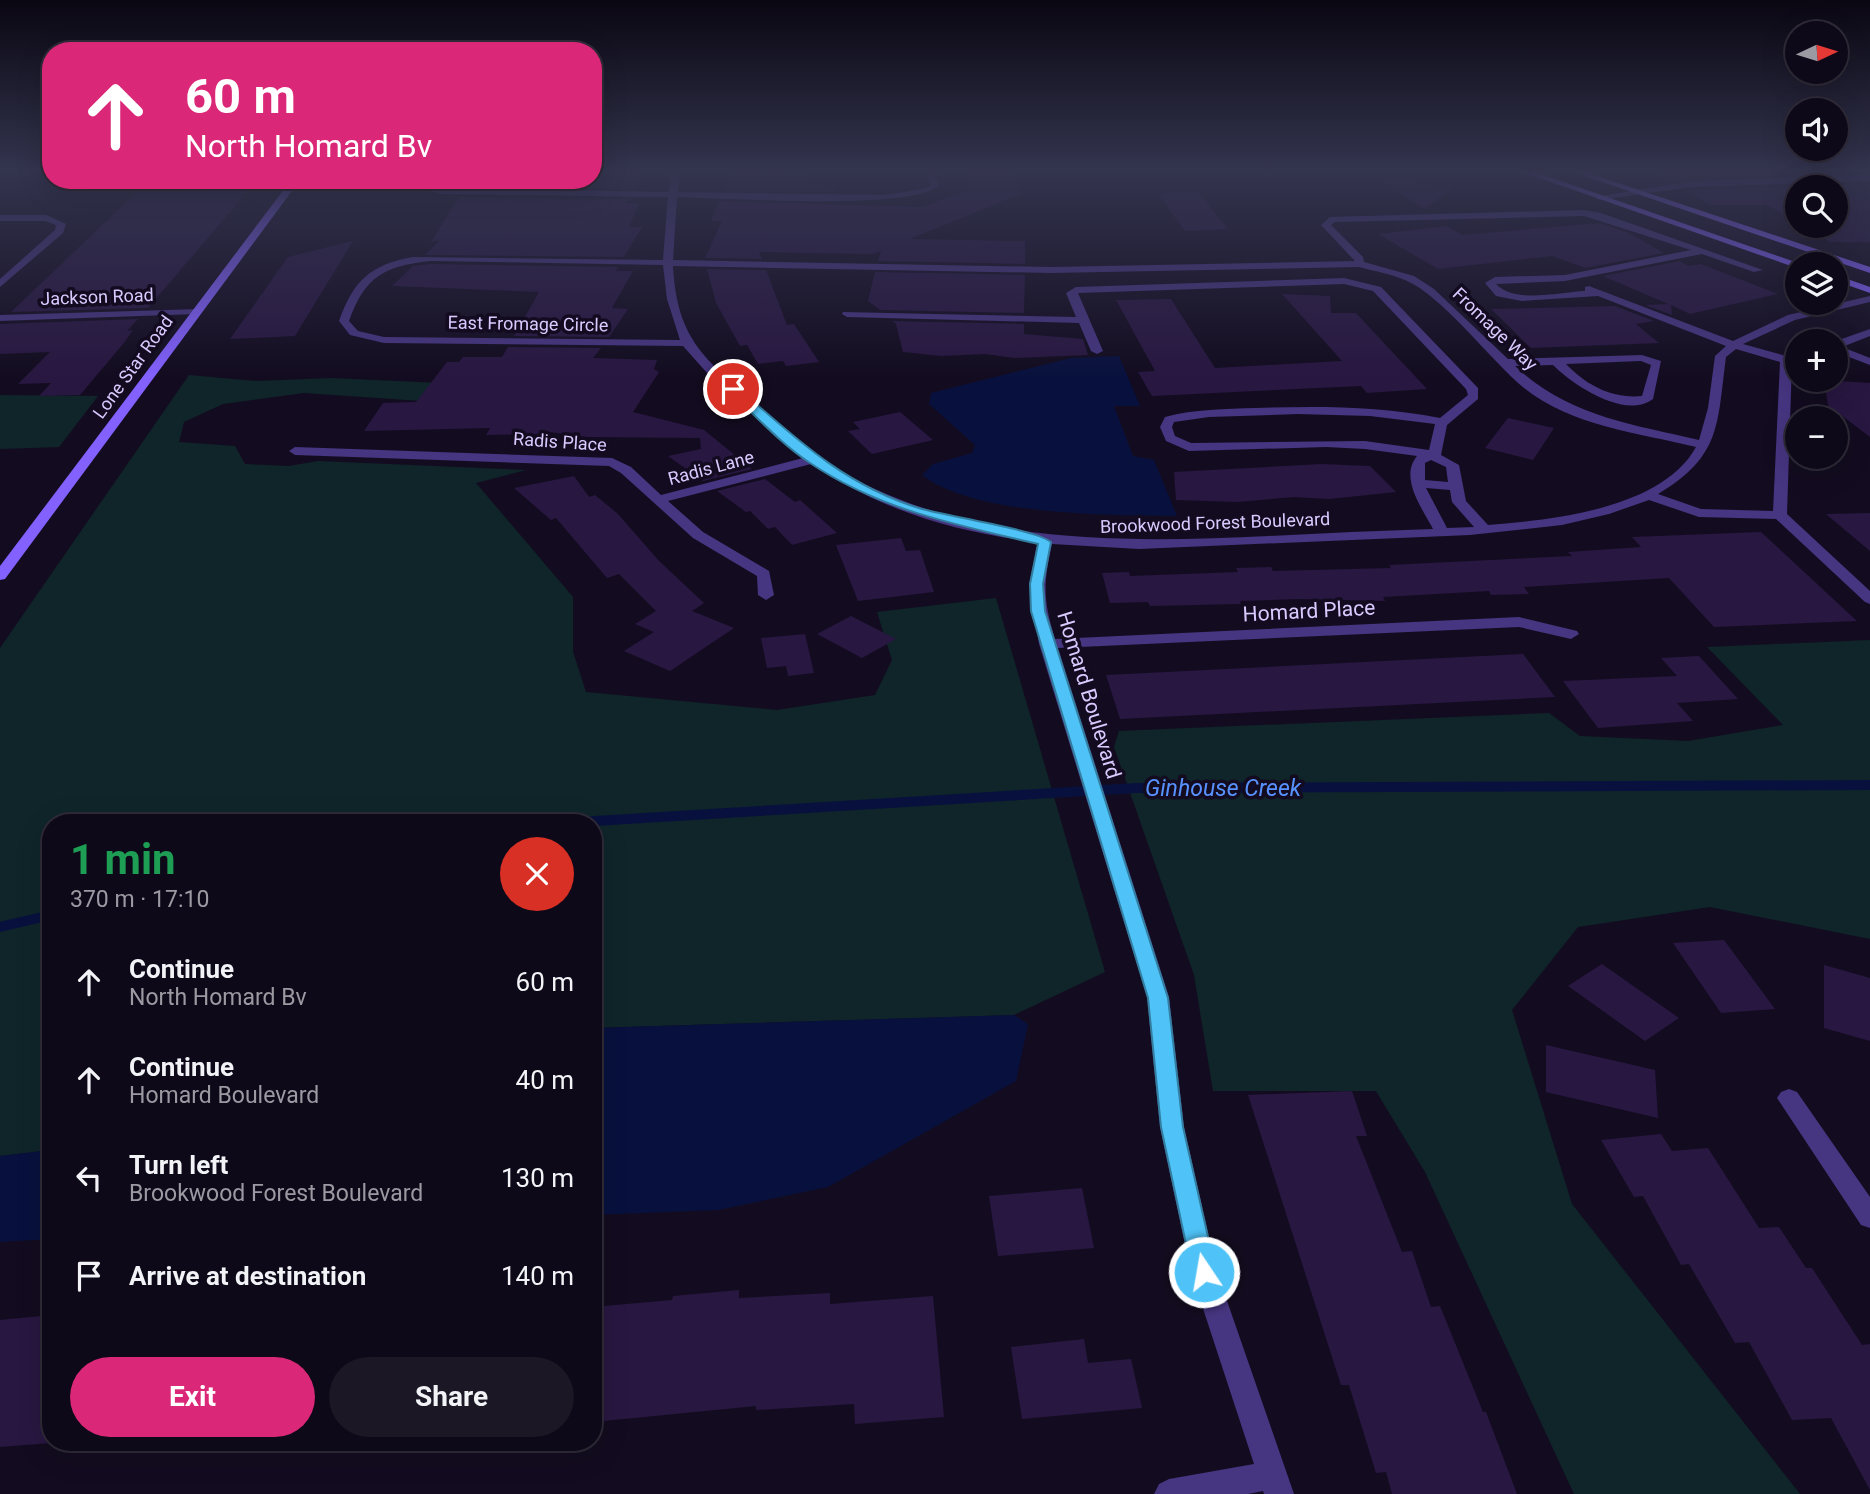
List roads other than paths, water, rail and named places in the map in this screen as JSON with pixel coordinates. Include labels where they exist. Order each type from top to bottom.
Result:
[{"type":"street","points":[[0,284],[50,239]]},
{"type":"street","name":"Lone Star Road","points":[[0,576],[251,239]]},
{"type":"street","name":"Brookwood Forest Boulevard","points":[[671,239],[669,262],[672,297],[687,344],[713,371],[812,460],[865,491],[917,512],[1045,542],[1119,545],[1442,532],[1587,515],[1648,495],[1674,480],[1697,458],[1706,445],[1713,426],[1721,356],[1733,345]]},
{"type":"street","points":[[1341,239],[1360,259],[1359,264]]},
{"type":"street","points":[[1665,239],[1758,270]]},
{"type":"street","points":[[1720,239],[1785,261]]},
{"type":"street","points":[[1777,239],[1870,270]]},
{"type":"street","points":[[1597,293],[1522,298],[1500,294],[1490,282],[1565,278],[1703,251]]},
{"type":"street","points":[[1141,255],[1161,287]]},
{"type":"street","name":"Fromage Way","points":[[368,337],[354,333],[344,321],[364,281],[374,270],[415,259],[1039,270],[1359,264],[1410,278],[1430,291],[1529,386],[1557,404],[1603,421],[1706,445]]},
{"type":"street","points":[[1565,278],[1733,345],[1785,356]]},
{"type":"street","points":[[1097,351],[1071,293],[1076,290],[1344,281],[1368,284],[1377,289],[1472,388],[1474,396],[1436,430],[1435,455]]},
{"type":"street","points":[[1848,282],[1870,290]]},
{"type":"street","points":[[1733,345],[1784,318],[1870,299]]},
{"type":"street","name":"Jackson Road","points":[[0,318],[196,311]]},
{"type":"street","points":[[847,314],[1083,320]]},
{"type":"street","points":[[1848,342],[1870,332]]},
{"type":"street","name":"East Fromage Circle","points":[[368,337],[687,344]]},
{"type":"street","points":[[1848,352],[1870,362]]},
{"type":"street","points":[[1505,363],[1642,358],[1657,363],[1647,399],[1634,401],[1586,388],[1568,375],[1557,362]]},
{"type":"street","points":[[1780,515],[1789,392]]},
{"type":"street","points":[[1443,422],[1364,409],[1290,410],[1186,414],[1169,419],[1166,428],[1170,438],[1189,447],[1358,445],[1435,455],[1452,465],[1459,502],[1484,529]]},
{"type":"street","name":"Radis Place","points":[[295,451],[612,461],[660,499],[674,516],[698,536],[764,574],[766,595]]},
{"type":"street","points":[[1435,455],[1422,458],[1418,463],[1419,484],[1427,510],[1442,532]]},
{"type":"street","name":"Radis Lane","points":[[660,499],[812,460]]},
{"type":"street","points":[[1419,484],[1455,486]]},
{"type":"street","points":[[1648,495],[1673,507],[1699,513],[1780,515],[1870,599]]},
{"type":"street","name":"Homard Boulevard","points":[[1045,542],[1036,584],[1038,611],[1158,998],[1172,1127],[1204,1272],[1276,1485]]},
{"type":"street","name":"Homard Place","points":[[1047,644],[1519,622],[1571,634]]},
{"type":"street","points":[[1788,1098],[1870,1217]]},
{"type":"street","points":[[1169,1494],[1276,1485]]},
{"type":"waterway","name":"Ginhouse Creek","points":[[602,821],[1136,788],[1870,785]]},
{"type":"waterway","name":"Ginhouse Creek","points":[[0,927],[42,917]]}]
